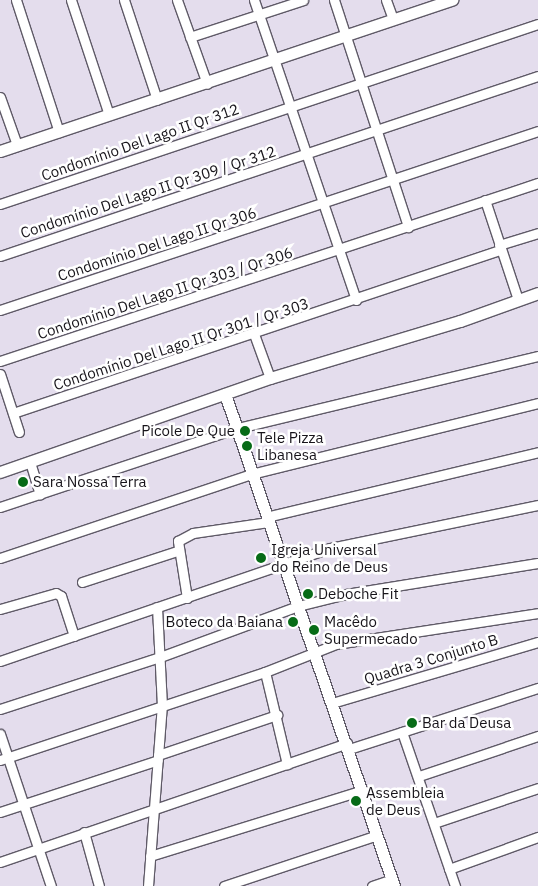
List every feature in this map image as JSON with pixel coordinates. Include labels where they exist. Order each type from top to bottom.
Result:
[{"type":"street","points":[[16,0],[59,132]]},
{"type":"street","points":[[71,0],[109,115]]},
{"type":"street","points":[[124,0],[157,100]]},
{"type":"street","points":[[177,0],[207,84]]},
{"type":"street","points":[[254,0],[356,300]]},
{"type":"street","points":[[190,37],[259,16],[303,0]]},
{"type":"street","points":[[334,0],[408,227]]},
{"type":"street","points":[[386,0],[393,20]]},
{"type":"street","points":[[0,151],[207,84],[393,20],[439,2],[452,0]]},
{"type":"street","name":"Condomínio Del Lago II Qr 312","points":[[0,204],[538,24]]},
{"type":"street","name":"Condomínio Del Lago II Qr 309 / Qr 312","points":[[0,256],[376,132],[538,76]]},
{"type":"street","points":[[0,97],[17,145]]},
{"type":"street","name":"Condomínio Del Lago II Qr 306","points":[[0,310],[538,130]]},
{"type":"street","name":"Condomínio Del Lago II Qr 303 / Qr 306","points":[[0,361],[339,251],[538,183]]},
{"type":"street","points":[[486,200],[518,300]]},
{"type":"street","name":"Condomínio Del Lago II Qr 301 / Qr 303","points":[[13,413],[356,300],[538,233]]},
{"type":"street","points":[[0,472],[270,378],[538,293]]},
{"type":"street","points":[[254,334],[270,378]]},
{"type":"street","points":[[0,507],[234,430],[538,356]]},
{"type":"street","points":[[0,374],[19,432]]},
{"type":"street","points":[[225,394],[234,430],[348,746],[393,883],[372,886]]},
{"type":"street","points":[[0,558],[251,474],[538,403]]},
{"type":"street","points":[[187,598],[177,551],[178,541],[183,536],[267,519],[538,452]]},
{"type":"street","points":[[30,462],[40,494]]},
{"type":"street","points":[[0,661],[330,548],[538,505]]},
{"type":"street","points":[[82,582],[177,551]]},
{"type":"street","points":[[0,709],[160,657],[298,606],[346,594],[538,563]]},
{"type":"street","points":[[0,609],[56,593],[61,596],[74,636]]},
{"type":"street","points":[[148,886],[162,706],[158,607]]},
{"type":"street","points":[[4,759],[265,672],[313,653],[348,642],[538,613]]},
{"type":"street","name":"Quadra 3 Conjunto B","points":[[332,703],[538,642]]},
{"type":"street","points":[[265,672],[277,715],[287,764]]},
{"type":"street","points":[[0,862],[287,764],[402,732],[538,688]]},
{"type":"street","points":[[0,812],[277,715]]},
{"type":"street","points":[[402,732],[419,776],[454,886]]},
{"type":"street","points":[[0,734],[4,759],[24,804],[50,886]]},
{"type":"street","points":[[419,776],[538,736]]},
{"type":"street","points":[[434,823],[538,788]]},
{"type":"street","points":[[150,856],[363,790]]},
{"type":"street","points":[[84,832],[99,886]]},
{"type":"street","points":[[224,886],[377,835]]},
{"type":"street","points":[[449,868],[538,837]]},
{"type":"place","name":"Picole De Que","points":[[245,431]]},
{"type":"place","name":"Tele Pizza Libanesa","points":[[247,446]]},
{"type":"place","name":"Sara Nossa Terra","points":[[23,482]]},
{"type":"place","name":"Igreja Universal do Reino de Deus","points":[[261,558]]},
{"type":"place","name":"Deboche Fit","points":[[308,594]]},
{"type":"place","name":"Boteco da Baiana","points":[[293,622]]},
{"type":"place","name":"Macêdo Supermecado","points":[[314,630]]},
{"type":"place","name":"Bar da Deusa","points":[[412,723]]},
{"type":"place","name":"Assembleia de Deus","points":[[356,801]]}]
